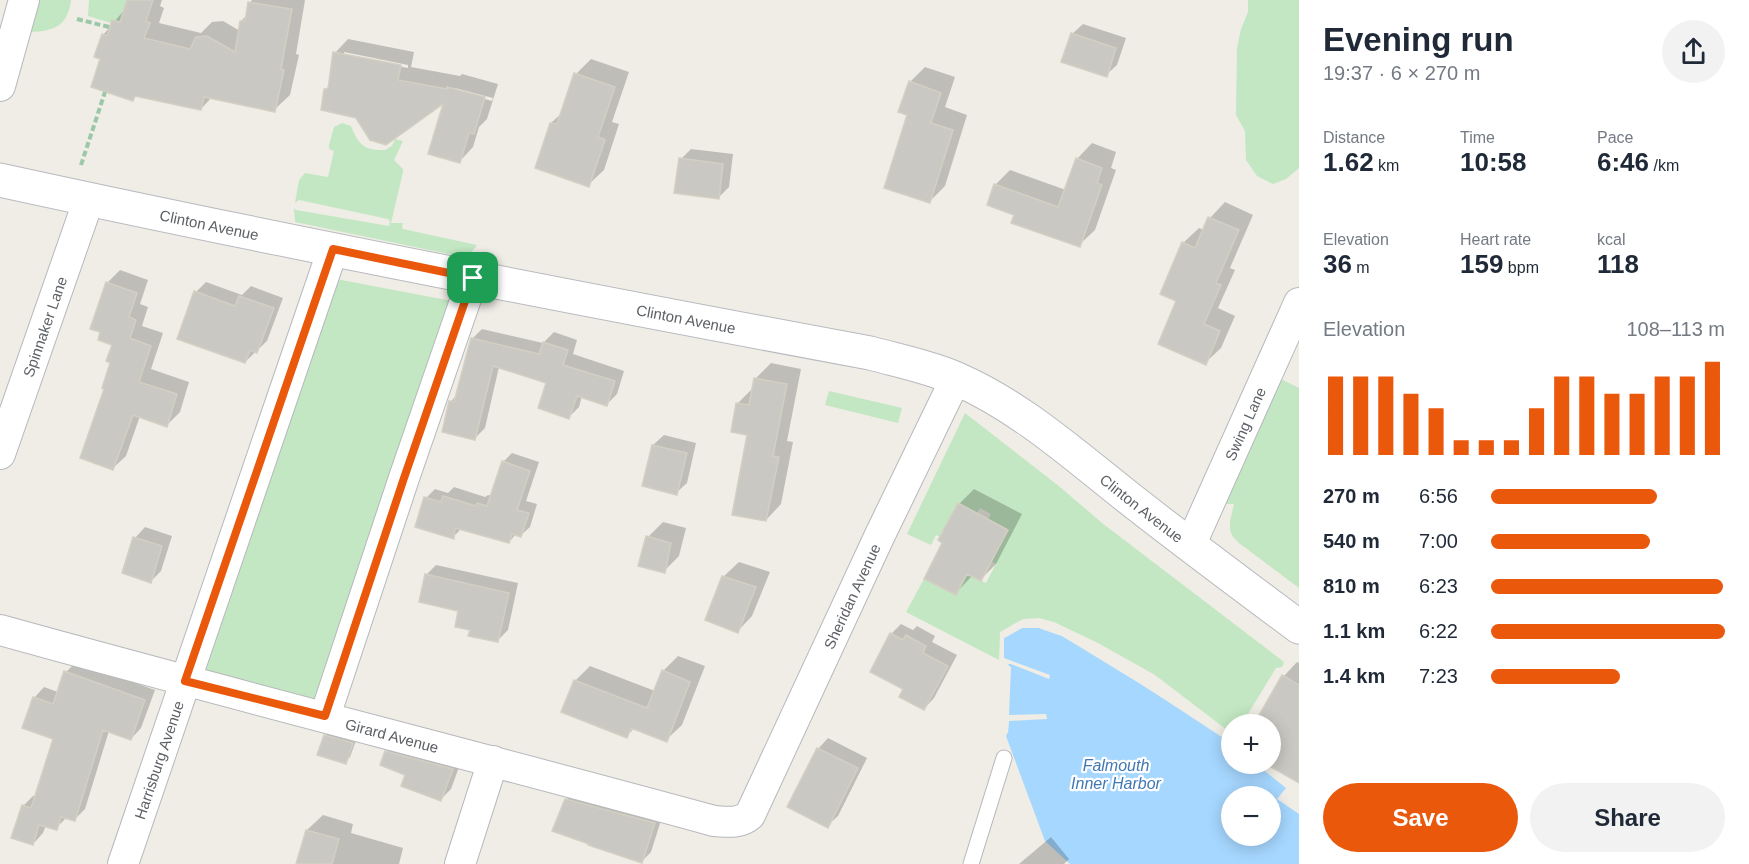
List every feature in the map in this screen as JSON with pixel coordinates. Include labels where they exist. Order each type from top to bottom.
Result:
[{"type":"street","points":[[0,86],[24,0]]},
{"type":"street","name":"Clinton Avenue","points":[[0,180],[473,278],[870,353],[956,378],[1008,406],[1299,627]]},
{"type":"street","name":"Spinnaker Lane","points":[[0,454],[89,200]]},
{"type":"street","name":"Harrisburg Avenue","points":[[123,864],[333,249]]},
{"type":"street","points":[[325,716],[473,278]]},
{"type":"street","name":"Swing Lane","points":[[1190,546],[1299,303]]},
{"type":"street","name":"Sheridan Avenue","points":[[750,815],[879,537],[956,378]]},
{"type":"street","name":"Girard Avenue","points":[[0,630],[714,821],[737,822],[750,815]]},
{"type":"street","points":[[460,864],[493,761]]},
{"type":"lane","points":[[971,864],[1004,758]]},
{"type":"path","points":[[77,19],[109,27]]},
{"type":"path","points":[[80,168],[105,92]]},
{"type":"green space","points":[[36,0],[71,0],[67,16],[59,25],[47,30],[31,32]]},
{"type":"green space","points":[[89,0],[127,0],[120,22],[112,20],[111,23],[88,16]]},
{"type":"green space","points":[[1248,0],[1299,0],[1299,168],[1286,179],[1273,184],[1257,176],[1246,160],[1245,131],[1236,115],[1237,48],[1248,12]]},
{"type":"green space","points":[[342,123],[351,126],[359,142],[367,148],[385,150],[392,146],[395,139],[403,141],[394,160],[403,172],[391,223],[403,223],[403,229],[477,245],[473,250],[467,255],[458,256],[295,222],[294,208],[389,226],[388,219],[299,200],[295,203],[299,180],[305,173],[328,177],[334,151],[329,149],[329,145],[334,127]]},
{"type":"green space","points":[[336,279],[452,301],[316,702],[204,670]]},
{"type":"green space","points":[[1281,379],[1299,388],[1299,588],[1233,537],[1230,521],[1234,504],[1225,504]]},
{"type":"green space","points":[[829,391],[902,408],[898,423],[825,405]]},
{"type":"green space","points":[[965,413],[1102,523],[1284,662],[1282,667],[1276,668],[1248,714],[1221,714],[1221,725],[1155,675],[1098,643],[1054,622],[1039,618],[1023,619],[1000,632],[999,660],[906,612],[924,579],[956,595],[967,574],[986,583],[996,564],[991,561],[1008,530],[988,519],[991,514],[980,508],[977,513],[958,503],[940,537],[936,535],[931,545],[907,534]]},
{"type":"water","name":"Falmouth Inner Harbor","points":[[1022,628],[1039,628],[1062,636],[1221,736],[1221,774],[1268,774],[1286,788],[1281,794],[1281,786],[1221,786],[1221,846],[1281,846],[1281,802],[1299,814],[1299,864],[1070,864],[1045,841],[1006,736],[1010,667],[1004,658],[1004,638]]},
{"type":"pier","points":[[1021,625],[1040,625],[1064,633],[1221,732],[1221,736],[1112,665],[1062,636],[1039,628],[1022,628],[1004,638],[1004,658],[1050,675],[1049,679],[1011,664],[1004,664],[1001,658],[1002,637]]},
{"type":"pier","points":[[1006,666],[1011,667],[1009,715],[1046,714],[1047,719],[1009,721],[1008,733],[1004,733]]},
{"type":"building","points":[[127,0],[153,0],[146,21],[150,23],[144,38],[190,49],[196,37],[207,36],[235,52],[240,21],[245,21],[248,2],[292,9],[281,69],[284,70],[275,112],[204,97],[201,110],[135,96],[133,101],[91,87],[100,59],[94,57],[102,34],[107,36],[112,20],[120,22]]},
{"type":"building","points":[[1071,33],[1116,48],[1107,77],[1061,62]]},
{"type":"building","points":[[333,52],[401,65],[398,80],[447,89],[447,87],[485,97],[474,134],[469,133],[460,163],[428,154],[443,104],[386,145],[370,140],[356,118],[321,110],[324,89],[328,89]]},
{"type":"building","points":[[574,73],[615,87],[598,137],[605,140],[589,187],[535,168],[550,123],[557,124]]},
{"type":"building","points":[[909,81],[941,93],[931,123],[953,130],[930,203],[884,188],[907,115],[898,112]]},
{"type":"building","points":[[679,158],[723,164],[719,199],[674,193]]},
{"type":"building","points":[[1076,158],[1102,168],[1097,183],[1102,185],[1080,247],[1011,223],[1014,215],[987,205],[994,184],[1058,207]]},
{"type":"building","points":[[1208,217],[1239,230],[1216,283],[1221,285],[1204,324],[1220,331],[1206,365],[1158,344],[1176,301],[1160,294],[1182,242],[1195,248]]},
{"type":"building","points":[[106,282],[137,293],[129,317],[136,320],[130,338],[151,346],[139,382],[177,394],[167,427],[133,415],[113,470],[80,458],[104,389],[102,388],[110,363],[106,361],[112,345],[98,340],[100,332],[90,329]]},
{"type":"building","points":[[194,291],[235,306],[239,296],[274,308],[257,353],[250,350],[245,363],[177,339]]},
{"type":"building","points":[[471,338],[539,354],[543,342],[568,350],[563,365],[615,381],[607,406],[577,396],[569,419],[538,408],[546,383],[493,366],[475,440],[442,432],[449,401],[454,402]]},
{"type":"building","points":[[754,378],[787,384],[773,456],[779,457],[766,521],[732,515],[747,435],[731,432],[736,403],[749,405]]},
{"type":"building","points":[[652,445],[687,453],[677,495],[642,486]]},
{"type":"building","points":[[502,461],[530,471],[517,510],[529,513],[521,537],[512,534],[509,543],[455,528],[454,539],[415,527],[424,497],[441,502],[443,496],[476,506],[477,503],[487,506]]},
{"type":"building","points":[[958,503],[1008,530],[981,581],[967,574],[956,595],[924,579],[942,543],[938,540]]},
{"type":"building","points":[[646,536],[671,543],[665,573],[638,566]]},
{"type":"building","points":[[133,537],[162,546],[151,583],[122,573]]},
{"type":"building","points":[[425,574],[509,593],[498,642],[468,636],[470,630],[455,627],[458,611],[419,602]]},
{"type":"building","points":[[722,576],[756,587],[738,633],[705,620]]},
{"type":"building","points":[[890,633],[903,640],[906,635],[926,646],[923,653],[948,666],[924,710],[899,697],[903,689],[870,672]]},
{"type":"building","points":[[662,670],[690,682],[667,742],[631,728],[627,738],[561,712],[574,680],[647,708]]},
{"type":"building","points":[[64,671],[145,700],[131,740],[103,730],[75,821],[61,817],[57,830],[39,825],[33,845],[11,838],[22,805],[31,808],[53,739],[22,728],[33,697],[53,704]]},
{"type":"building","points":[[1282,675],[1299,685],[1299,783],[1281,773],[1281,714],[1260,714]]},
{"type":"building","points":[[324,735],[353,743],[346,764],[317,755]]},
{"type":"building","points":[[817,748],[858,768],[828,828],[787,807]]},
{"type":"building","points":[[385,751],[453,769],[441,801],[401,786],[405,775],[380,765]]},
{"type":"building","points":[[565,799],[655,823],[642,863],[552,831]]},
{"type":"building","points":[[306,830],[339,839],[332,864],[296,864]]},
{"type":"route","points":[[333,249],[473,278],[325,716],[185,681],[333,249]]}]
